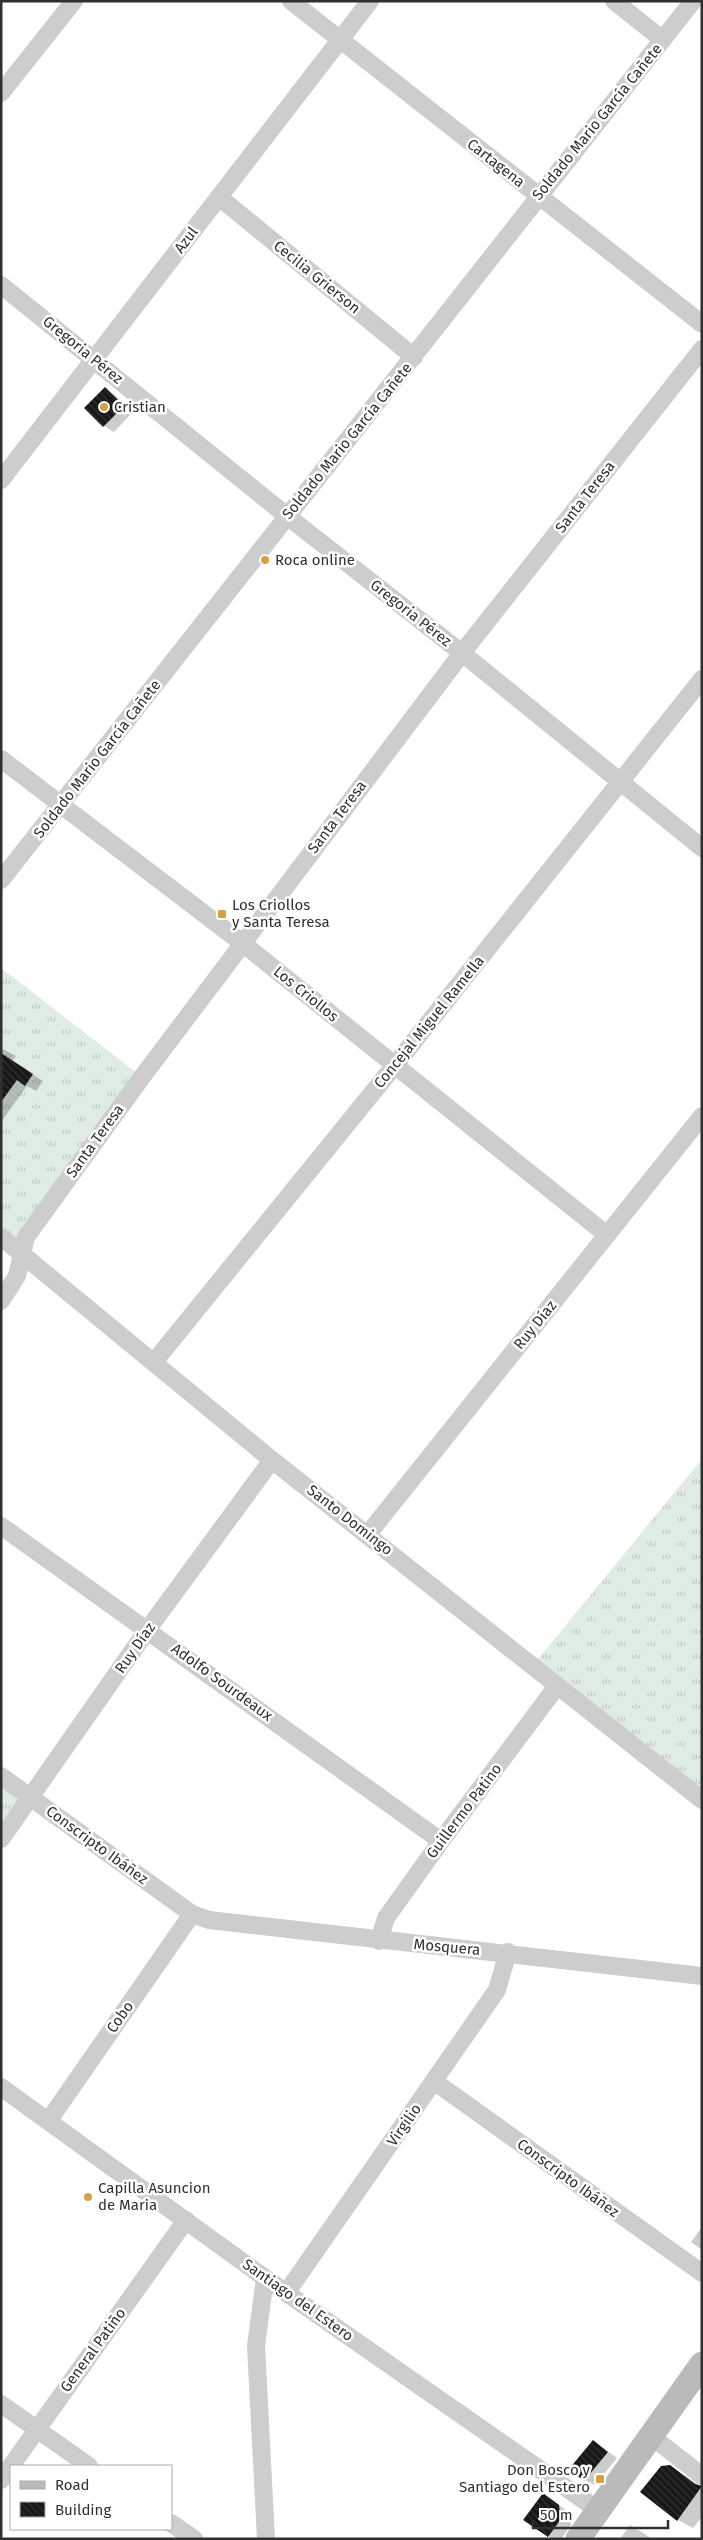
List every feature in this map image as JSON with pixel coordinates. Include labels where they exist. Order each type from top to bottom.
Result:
[{"type":"main road","points":[[578,2539],[702,2364]]},
{"type":"street","points":[[1,93],[74,1]]},
{"type":"street","name":"Cartagena","points":[[292,1],[702,324]]},
{"type":"street","name":"Azul","points":[[1,480],[370,1]]},
{"type":"street","points":[[614,1],[663,40]]},
{"type":"street","name":"Soldado Mario García Cañete","points":[[1,880],[62,805],[538,196],[693,1]]},
{"type":"street","name":"Cecilia Grierson","points":[[219,197],[414,357]]},
{"type":"street","name":"Gregoria Pérez","points":[[1,284],[702,848]]},
{"type":"street","name":"Santa Teresa","points":[[1,1302],[18,1276],[21,1252],[32,1227],[241,942],[462,653],[702,349]]},
{"type":"street","name":"Concejal Miguel Ramella","points":[[154,1362],[395,1065],[702,679]]},
{"type":"street","name":"Los Criollos","points":[[1,758],[241,942],[607,1235]]},
{"type":"street","name":"Ruy Díaz","points":[[368,1534],[702,1116]]},
{"type":"street","name":"Santo Domingo","points":[[1,1236],[272,1460],[534,1664],[557,1686],[702,1800]]},
{"type":"street","name":"Ruy Díaz","points":[[1,1839],[148,1629],[272,1460]]},
{"type":"street","name":"Adolfo Sourdeaux","points":[[1,1526],[148,1629],[440,1841]]},
{"type":"street","name":"Guillermo Patino","points":[[379,1941],[386,1918],[440,1841],[557,1686]]},
{"type":"street","name":"Conscripto Ibáñez","points":[[1,1776],[192,1914]]},
{"type":"street","name":"Mosquera","points":[[192,1914],[209,1920],[379,1941],[508,1952],[702,1976]]},
{"type":"street","name":"Cobo","points":[[48,2120],[192,1914]]},
{"type":"street","name":"Virgilio","points":[[287,2292],[435,2082],[497,1990],[508,1952]]},
{"type":"street","name":"Conscripto Ibáñez","points":[[435,2082],[702,2273]]},
{"type":"street","name":"Santiago del Estero","points":[[1,2087],[265,2278],[598,2510]]},
{"type":"street","name":"General Patiño","points":[[12,2465],[186,2220]]},
{"type":"street","points":[[265,2278],[256,2346],[266,2539]]},
{"type":"street","points":[[1,2404],[88,2465]]},
{"type":"street","points":[[651,2436],[702,2476]]},
{"type":"street","name":"General Patiño","points":[[1,2480],[10,2467]]},
{"type":"street","points":[[172,2524],[194,2539]]},
{"type":"green space","points":[[1,968],[142,1077],[21,1252],[1,1237]]},
{"type":"green space","points":[[702,1459],[702,1792],[534,1664]]},
{"type":"green space","points":[[1,1776],[31,1797],[1,1839]]},
{"type":"building","name":"Cristian","points":[[105,387],[124,406],[103,427],[84,408]]},
{"type":"building","points":[[1,1053],[33,1074],[25,1086],[17,1080],[1,1102]]},
{"type":"building","points":[[593,2440],[608,2452],[584,2481],[569,2469]]},
{"type":"building","points":[[670,2465],[695,2484],[702,2486],[677,2521],[640,2492],[661,2466]]},
{"type":"building","points":[[543,2493],[559,2505],[561,2519],[548,2537],[523,2520]]},
{"type":"place","name":"Cristian","points":[[104,407]]},
{"type":"place","name":"Roca online","points":[[265,560]]},
{"type":"place","name":"Los Criollos y Santa Teresa","points":[[222,914]]},
{"type":"place","name":"Capilla Asuncion de Maria","points":[[88,2197]]},
{"type":"place","name":"Don Bosco y Santiago del Estero","points":[[600,2479]]}]
